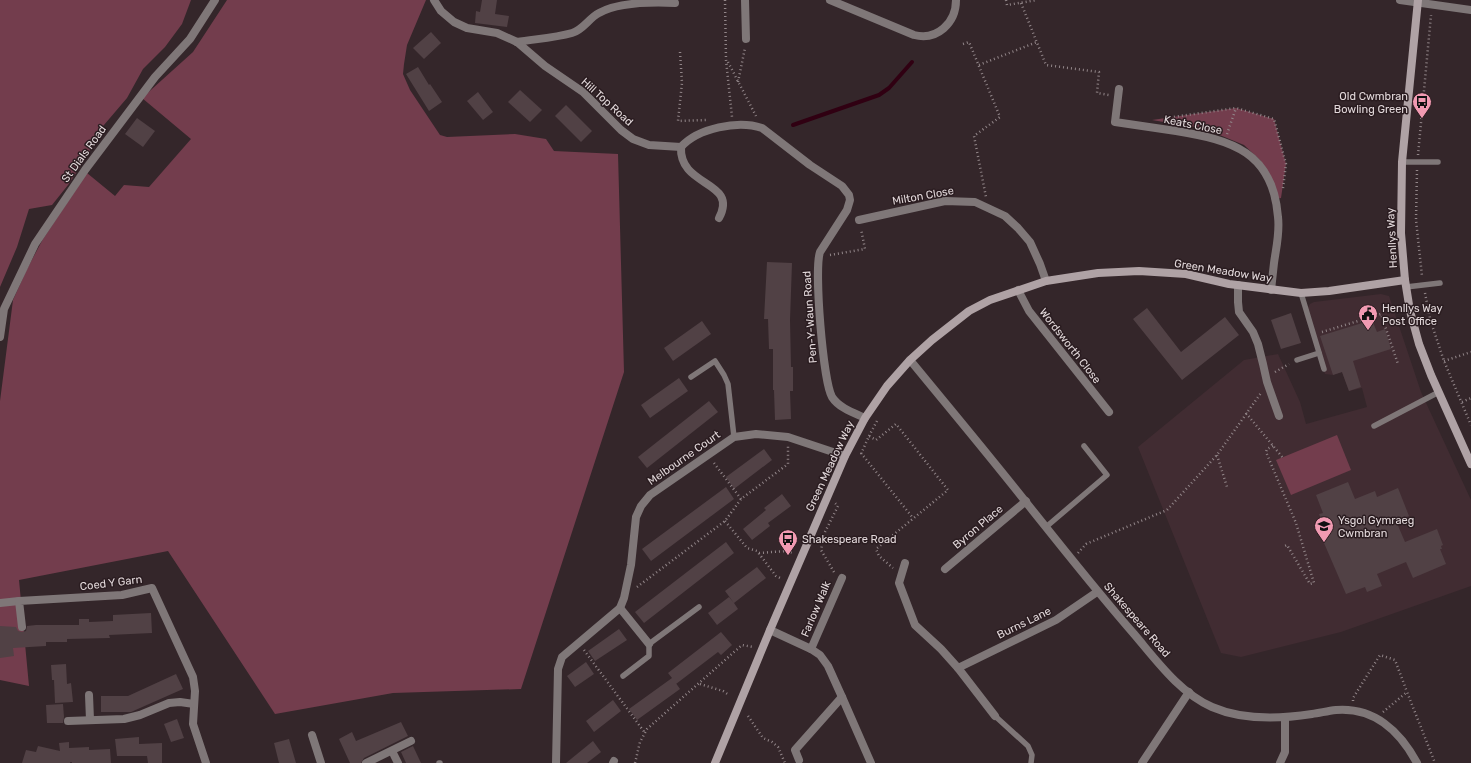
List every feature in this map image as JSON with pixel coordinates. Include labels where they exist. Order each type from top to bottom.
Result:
[{"type":"street","name":"St Dials Road","points":[[0,337],[4,309],[35,244],[85,170],[155,77],[190,39],[215,0]]},
{"type":"street","name":"Hill Top Road","points":[[434,0],[441,12],[454,22],[467,28],[498,33],[517,42],[545,66],[583,92],[615,124],[638,142],[649,145],[681,147]]},
{"type":"street","points":[[745,0],[746,39]]},
{"type":"street","points":[[830,0],[914,35],[927,37],[938,32],[951,21],[954,15],[956,0]]},
{"type":"street","points":[[1400,0],[1471,10]]},
{"type":"street","points":[[517,42],[571,33],[578,30],[602,12],[628,5],[656,2],[675,3]]},
{"type":"street","name":"Henllys Way","points":[[1418,2],[1402,162],[1401,233],[1405,284],[1410,311],[1419,344],[1471,464]]},
{"type":"street","name":"Keats Close","points":[[1119,93],[1115,122],[1206,136],[1244,151],[1258,162],[1269,180],[1276,199],[1278,219],[1272,290]]},
{"type":"street","points":[[719,218],[723,209],[722,198],[716,190],[687,169],[682,160],[681,147],[689,140],[706,131],[733,125],[749,125],[762,128]]},
{"type":"street","name":"Pen-Y-Waun Road","points":[[762,128],[810,165],[842,186],[849,194],[850,200],[847,210],[822,247],[818,257],[817,277],[824,364],[832,398],[842,407],[865,418]]},
{"type":"street","name":"Milton Close","points":[[859,220],[945,201],[975,202],[1005,216],[1018,228],[1030,242],[1046,281]]},
{"type":"street","name":"Green Meadow Way","points":[[715,763],[761,649],[845,456],[865,418],[886,386],[910,360],[932,340],[969,311],[990,300],[1046,281],[1098,273],[1139,271],[1186,274],[1238,285],[1301,293],[1405,284]]},
{"type":"street","points":[[1238,285],[1239,312],[1253,332],[1258,344],[1269,389],[1279,416]]},
{"type":"street","name":"Wordsworth Close","points":[[1018,290],[1029,311],[1109,412]]},
{"type":"street","name":"Shakespeare Road","points":[[910,360],[1026,501],[1097,592],[1169,675],[1189,692],[1212,707],[1236,714],[1262,717],[1311,714],[1336,710],[1358,711],[1377,718],[1394,730],[1406,745],[1417,763]]},
{"type":"street","name":"Melbourne Court","points":[[620,608],[629,580],[634,546],[636,517],[641,506],[650,495],[734,437],[756,434],[788,437],[845,456]]},
{"type":"street","name":"Byron Place","points":[[945,569],[1026,501]]},
{"type":"street","points":[[905,563],[899,583],[915,625],[941,649],[958,668],[995,716]]},
{"type":"street","name":"Farlow Walk","points":[[811,649],[841,579]]},
{"type":"street","name":"Coed Y Garn","points":[[0,603],[122,595],[152,588],[194,677],[195,691],[193,724],[206,763]]},
{"type":"street","name":"Burns Lane","points":[[958,668],[1056,620],[1097,592]]},
{"type":"street","points":[[19,602],[22,627]]},
{"type":"street","points":[[556,763],[558,669],[562,657],[620,608],[649,644]]},
{"type":"street","name":"Farlow Walk","points":[[770,630],[811,649],[820,655],[828,666],[871,763]]},
{"type":"street","points":[[1142,763],[1189,692]]},
{"type":"street","points":[[88,695],[90,720]]},
{"type":"street","points":[[799,760],[795,750],[842,697]]},
{"type":"street","points":[[68,721],[124,719],[174,702],[194,704]]},
{"type":"street","points":[[1280,763],[1285,752],[1284,716]]},
{"type":"street","points":[[312,734],[321,763]]},
{"type":"street","points":[[366,763],[411,741]]},
{"type":"street","points":[[392,751],[398,763]]},
{"type":"lane","points":[[1402,162],[1438,162]]},
{"type":"lane","points":[[1405,284],[1423,285],[1440,283]]},
{"type":"lane","points":[[1301,293],[1324,369]]},
{"type":"lane","points":[[1296,360],[1319,353]]},
{"type":"lane","points":[[691,378],[715,361],[728,384],[734,437]]},
{"type":"lane","points":[[1374,426],[1439,392]]},
{"type":"lane","points":[[1046,527],[1107,475],[1084,446]]},
{"type":"lane","points":[[623,676],[649,656],[649,644],[699,607]]},
{"type":"lane","points":[[995,716],[1028,746],[1032,755],[1031,763]]},
{"type":"path","points":[[725,0],[726,60],[733,125]]},
{"type":"path","points":[[1006,0],[1007,5],[1037,0]]},
{"type":"path","points":[[1021,2],[1046,65],[1099,72],[1097,93],[1119,93]]},
{"type":"path","points":[[1432,5],[1418,162],[1416,220],[1423,285],[1430,319],[1444,361],[1471,424]]},
{"type":"path","points":[[738,82],[746,39]]},
{"type":"path","points":[[964,44],[969,42],[1000,117],[974,136],[988,207]]},
{"type":"path","points":[[979,66],[1037,42]]},
{"type":"path","points":[[680,52],[682,83],[678,121],[709,120]]},
{"type":"path","points":[[726,60],[762,128]]},
{"type":"path","points":[[1224,142],[1236,108]]},
{"type":"path","points":[[818,257],[865,249],[859,220]]},
{"type":"path","points":[[1314,334],[1381,314],[1398,364]]},
{"type":"path","points":[[1444,361],[1471,352]]},
{"type":"path","points":[[1265,375],[1273,373],[1296,360]]},
{"type":"path","points":[[1072,560],[1086,544],[1167,510],[1217,455],[1261,392]]},
{"type":"path","points":[[1462,402],[1471,398]]},
{"type":"path","points":[[1246,413],[1283,458]]},
{"type":"path","points":[[861,454],[869,436],[876,440],[896,424],[948,490],[876,550],[880,556],[901,576]]},
{"type":"path","points":[[635,588],[725,522],[741,499],[788,464],[788,437]]},
{"type":"path","points":[[850,446],[861,454],[913,518]]},
{"type":"path","points":[[1273,446],[1267,449],[1266,452],[1296,523],[1314,583],[1310,584],[1287,545],[1285,546]]},
{"type":"path","points":[[708,455],[741,499]]},
{"type":"path","points":[[1217,455],[1227,487]]},
{"type":"path","points":[[828,496],[838,506],[824,534],[822,550],[829,565],[841,579]]},
{"type":"path","points":[[725,522],[747,548],[759,553],[776,576],[790,584]]},
{"type":"path","points":[[759,553],[786,551],[802,556]]},
{"type":"path","points":[[635,763],[640,742],[647,729],[742,645],[761,649]]},
{"type":"path","points":[[584,650],[645,733]]},
{"type":"path","points":[[1353,711],[1353,698],[1380,655],[1395,660],[1435,763]]},
{"type":"path","points":[[699,684],[723,691],[729,695]]},
{"type":"path","points":[[1377,718],[1407,692]]},
{"type":"path","points":[[748,716],[763,738],[772,742],[778,748],[785,763]]},
{"type":"shaded area","points":[[0,0],[191,0],[182,24],[165,47],[143,69],[127,98],[98,132],[88,155],[68,185],[52,205],[29,209],[17,247],[0,287]]},
{"type":"shaded area","points":[[227,0],[426,0],[407,45],[403,74],[410,90],[440,135],[447,137],[515,134],[546,139],[554,151],[618,154],[624,372],[521,689],[393,693],[275,714],[168,551],[19,580],[29,686],[0,680],[0,401],[13,300],[43,239],[87,173],[115,196],[124,185],[149,187],[191,139],[142,98],[193,52]]},
{"type":"shaded area","points":[[1236,108],[1274,119],[1286,164],[1281,198],[1276,199],[1261,161],[1244,145],[1205,129],[1152,120]]},
{"type":"shaded area","name":"Ysgol Gymraeg Cwmbran","points":[[1381,294],[1389,296],[1421,392],[1471,500],[1471,586],[1341,632],[1241,657],[1221,653],[1138,447],[1244,360],[1278,354],[1300,402],[1306,424],[1367,407],[1362,388],[1349,391],[1342,372],[1333,375],[1325,374],[1304,314],[1310,304],[1314,302]]},
{"type":"shaded area","points":[[1337,435],[1351,470],[1291,495],[1276,460]]},
{"type":"building","points":[[482,0],[497,0],[495,14],[509,16],[507,27],[475,23],[476,11],[480,12]]},
{"type":"building","points":[[431,32],[441,43],[424,59],[413,48]]},
{"type":"building","points":[[418,67],[442,102],[429,111],[406,74]]},
{"type":"building","points":[[520,90],[542,110],[530,122],[508,102]]},
{"type":"building","points":[[478,92],[493,112],[483,120],[467,101]]},
{"type":"building","points":[[566,105],[592,131],[581,142],[555,116]]},
{"type":"building","points":[[137,118],[155,131],[143,147],[125,134]]},
{"type":"building","points":[[767,262],[792,263],[790,320],[793,391],[790,391],[791,419],[775,420],[773,349],[769,349],[768,319],[764,319]]},
{"type":"building","points":[[1147,308],[1181,352],[1225,317],[1239,335],[1182,380],[1133,319]]},
{"type":"building","points":[[1291,313],[1301,343],[1281,349],[1271,320]]},
{"type":"building","points":[[1372,320],[1377,332],[1385,329],[1391,349],[1353,361],[1361,387],[1349,391],[1342,372],[1333,375],[1320,336]]},
{"type":"building","points":[[702,321],[711,334],[673,361],[664,348]]},
{"type":"building","points":[[679,378],[688,391],[650,418],[641,405]]},
{"type":"building","points":[[709,401],[718,412],[647,468],[638,457]]},
{"type":"building","points":[[764,449],[772,460],[734,489],[726,477]]},
{"type":"building","points":[[1348,482],[1355,499],[1375,491],[1377,497],[1398,488],[1409,516],[1396,521],[1405,542],[1437,529],[1443,545],[1441,546],[1442,549],[1440,549],[1446,564],[1413,578],[1406,562],[1377,574],[1382,586],[1367,592],[1365,587],[1346,594],[1321,536],[1327,534],[1319,514],[1323,513],[1316,495]]},
{"type":"building","points":[[726,487],[734,499],[651,561],[642,549]]},
{"type":"building","points":[[782,494],[791,506],[768,523],[770,526],[752,540],[743,529],[766,510],[764,508]]},
{"type":"building","points":[[726,542],[734,553],[644,623],[635,612]]},
{"type":"building","points":[[757,567],[766,578],[734,603],[725,591]]},
{"type":"building","points":[[729,597],[738,609],[717,625],[708,613]]},
{"type":"building","points":[[151,613],[152,633],[109,635],[110,638],[67,639],[67,642],[46,642],[46,646],[13,648],[14,656],[0,658],[0,626],[16,627],[18,631],[22,632],[26,631],[27,626],[79,625],[79,619],[89,619],[89,622],[113,621],[113,615]]},
{"type":"building","points":[[619,629],[627,640],[595,661],[588,651]]},
{"type":"building","points":[[721,632],[732,645],[721,655],[718,652],[676,684],[680,689],[637,720],[629,709],[672,678],[668,673]]},
{"type":"building","points":[[586,662],[594,674],[575,687],[567,676]]},
{"type":"building","points":[[66,664],[67,684],[71,683],[73,702],[55,703],[54,680],[52,680],[51,665]]},
{"type":"building","points":[[176,674],[183,689],[131,712],[101,712],[101,696],[128,696]]},
{"type":"building","points":[[613,700],[621,711],[594,732],[586,721]]},
{"type":"building","points":[[63,704],[63,723],[47,723],[46,705]]},
{"type":"building","points":[[177,719],[184,738],[171,742],[164,724]]},
{"type":"building","points":[[401,722],[408,736],[364,758],[361,763],[350,763],[339,739],[352,732],[356,741]]},
{"type":"building","points":[[139,737],[139,744],[162,743],[162,763],[148,763],[147,756],[117,756],[115,739]]},
{"type":"building","points":[[289,739],[296,763],[279,763],[274,743]]},
{"type":"building","points":[[593,741],[601,752],[587,763],[566,763]]},
{"type":"building","points":[[69,742],[69,748],[89,747],[89,750],[110,749],[111,763],[22,763],[26,750],[36,752],[38,746],[60,751],[59,743]]},
{"type":"building","points":[[413,746],[421,763],[406,763],[401,752]]},
{"type":"waterway","points":[[793,125],[879,95],[889,88],[912,62]]},
{"type":"place","name":"Old Cwmbran Bowling Green","points":[[1422,119]]},
{"type":"place","name":"Henllys Way Post Office","points":[[1368,331]]},
{"type":"place","name":"Ysgol Gymraeg Cwmbran","points":[[1324,543]]},
{"type":"place","name":"Shakespeare Road","points":[[788,556]]}]
